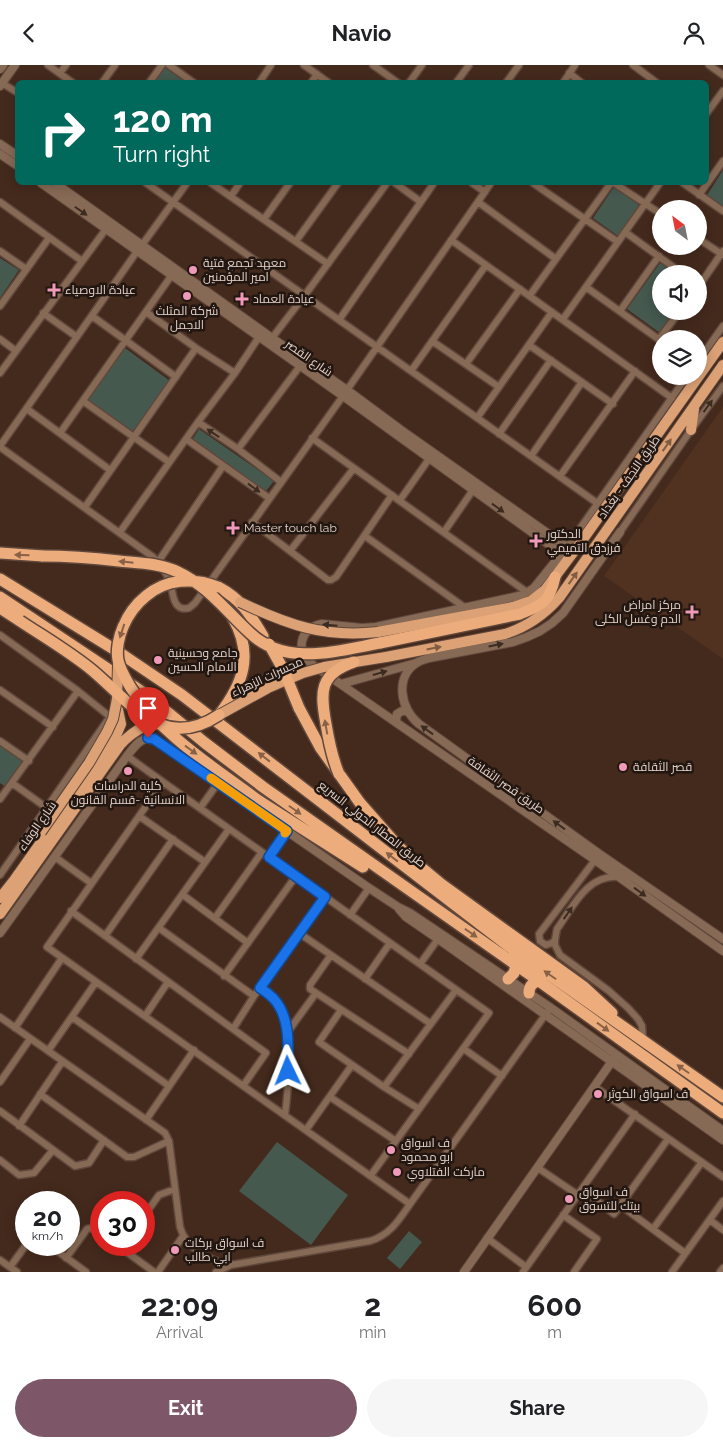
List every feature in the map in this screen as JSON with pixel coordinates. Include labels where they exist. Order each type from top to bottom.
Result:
[{"type":"highway","points":[[0,553],[76,557],[159,565],[176,571],[212,594],[262,643],[288,652],[315,655],[379,638],[520,614],[535,607],[548,597],[555,577]]},
{"type":"highway","name":"طريق المطار الحولي السريع","points":[[0,579],[117,651],[182,695],[507,945],[723,1097]]},
{"type":"highway","points":[[455,922],[435,913],[260,801],[180,742],[155,719],[125,678],[118,659],[120,637],[130,613],[141,600],[163,585],[185,581],[202,581],[226,591],[240,602],[273,651],[312,734],[328,759],[366,810],[396,845],[441,885],[584,987],[614,1014],[621,1026]]},
{"type":"highway","points":[[0,597],[144,693],[263,787],[721,1109]]},
{"type":"highway","points":[[0,608],[92,670],[140,713],[162,726],[182,728],[204,724],[219,715],[236,690],[242,676],[245,661],[242,639],[230,611]]},
{"type":"highway","points":[[339,773],[333,760],[329,743],[322,692],[327,681],[336,670],[354,662]]},
{"type":"highway","points":[[508,979],[514,973],[516,965]]},
{"type":"highway","points":[[529,993],[529,988],[532,984],[539,981]]},
{"type":"main road","points":[[555,577],[581,542],[604,499],[723,342]]},
{"type":"main road","name":"طريق النجف - بغداد","points":[[386,657],[505,633],[523,627],[539,617],[559,598],[723,365]]},
{"type":"main road","points":[[691,430],[694,405]]},
{"type":"main road","points":[[240,602],[279,619],[306,628],[379,638]]},
{"type":"main road","name":"مجسرات الزهراء","points":[[219,715],[268,688],[303,673],[324,667],[386,657]]},
{"type":"main road","points":[[0,897],[5,882],[89,763],[110,726],[117,699],[118,659]]},
{"type":"main road","points":[[97,661],[111,686],[121,723]]},
{"type":"main road","name":"شارع الوفاء","points":[[0,897],[15,879],[115,738],[121,723],[132,708],[135,706],[143,707],[148,713],[145,723],[134,731],[116,750],[0,914]]},
{"type":"main road","name":"شارع الوفاء","points":[[134,731],[161,721],[176,719]]},
{"type":"main road","points":[[0,922],[132,739],[144,730],[162,726]]},
{"type":"street","points":[[0,69],[3,65]]},
{"type":"street","points":[[15,65],[1,84],[15,91]]},
{"type":"street","points":[[48,65],[69,80]]},
{"type":"street","points":[[60,73],[66,65]]},
{"type":"street","points":[[104,80],[114,65]]},
{"type":"street","points":[[151,80],[162,65]]},
{"type":"street","points":[[169,65],[190,80]]},
{"type":"street","points":[[261,80],[271,65]]},
{"type":"street","points":[[304,65],[325,80]]},
{"type":"street","points":[[373,65],[394,80]]},
{"type":"street","points":[[411,80],[422,65]]},
{"type":"street","points":[[458,80],[469,65]]},
{"type":"street","points":[[508,80],[519,65]]},
{"type":"street","points":[[565,80],[575,65]]},
{"type":"street","points":[[633,65],[653,80]]},
{"type":"street","points":[[709,65],[723,74]]},
{"type":"street","points":[[569,73],[578,80]]},
{"type":"street","points":[[313,80],[317,74]]},
{"type":"street","points":[[709,110],[723,91]]},
{"type":"street","points":[[0,143],[15,154]]},
{"type":"street","points":[[1,155],[15,164]]},
{"type":"street","points":[[709,181],[723,161]]},
{"type":"street","name":"شارع القصر","points":[[44,185],[106,229],[140,248]]},
{"type":"street","name":"شارع القصر","points":[[57,185],[140,248],[226,309],[272,338],[393,429],[564,551]]},
{"type":"street","points":[[149,185],[499,434],[560,476],[604,499]]},
{"type":"street","points":[[185,185],[0,446],[120,532],[158,562],[170,582],[175,602],[181,608],[189,608],[196,603],[490,185]]},
{"type":"street","points":[[214,185],[328,264]]},
{"type":"street","points":[[231,196],[239,185]]},
{"type":"street","points":[[264,219],[289,185]]},
{"type":"street","points":[[296,241],[334,185]]},
{"type":"street","points":[[272,338],[386,185]]},
{"type":"street","points":[[398,185],[421,202]]},
{"type":"street","points":[[339,320],[433,185]]},
{"type":"street","points":[[475,185],[485,191]]},
{"type":"street","points":[[536,185],[618,242]]},
{"type":"street","points":[[530,295],[611,185]]},
{"type":"street","points":[[616,185],[652,208]]},
{"type":"street","points":[[563,319],[658,185]]},
{"type":"street","points":[[686,185],[723,211]]},
{"type":"street","points":[[699,195],[706,185]]},
{"type":"street","points":[[0,202],[82,261]]},
{"type":"street","points":[[478,202],[556,259]]},
{"type":"street","points":[[0,373],[106,229]]},
{"type":"street","points":[[625,232],[671,265]]},
{"type":"street","points":[[0,306],[49,237]]},
{"type":"street","points":[[451,240],[672,398]]},
{"type":"street","points":[[707,274],[722,253],[708,244]]},
{"type":"street","points":[[0,251],[26,269]]},
{"type":"street","points":[[620,311],[659,256]]},
{"type":"street","points":[[411,371],[486,265]]},
{"type":"street","points":[[60,433],[174,272]]},
{"type":"street","points":[[586,287],[652,334]]},
{"type":"street","points":[[466,364],[520,289]]},
{"type":"street","name":"شارع القصر","points":[[226,309],[259,337],[300,366],[345,393]]},
{"type":"street","points":[[146,312],[235,373]]},
{"type":"street","points":[[477,418],[552,312]]},
{"type":"street","points":[[43,313],[76,337]]},
{"type":"street","points":[[92,316],[176,377]]},
{"type":"street","points":[[707,349],[723,326]]},
{"type":"street","points":[[120,532],[259,337]]},
{"type":"street","points":[[0,339],[16,351]]},
{"type":"street","points":[[432,341],[499,387]]},
{"type":"street","points":[[529,345],[613,404]]},
{"type":"street","points":[[84,507],[196,348]]},
{"type":"street","points":[[499,434],[551,360]]},
{"type":"street","points":[[238,449],[300,366]]},
{"type":"street","points":[[560,476],[635,371]]},
{"type":"street","points":[[531,456],[582,383]]},
{"type":"street","points":[[365,536],[464,607],[528,593],[534,589],[604,499],[681,385]]},
{"type":"street","points":[[341,684],[430,658],[527,637],[552,623],[563,613],[723,386]]},
{"type":"street","points":[[83,401],[169,462]]},
{"type":"street","points":[[26,409],[110,470]]},
{"type":"street","points":[[198,422],[238,449],[281,482]]},
{"type":"street","points":[[312,438],[528,593]]},
{"type":"street","points":[[186,439],[269,498]]},
{"type":"street","name":"شارع القصر","points":[[409,440],[430,459],[473,490],[564,551]]},
{"type":"street","points":[[400,500],[430,459]]},
{"type":"street","points":[[158,562],[224,466]]},
{"type":"street","points":[[290,551],[354,468]]},
{"type":"street","points":[[444,532],[473,490]]},
{"type":"street","points":[[252,523],[331,581],[336,577],[392,495]]},
{"type":"street","name":"طريق قصر الثقافة","points":[[464,607],[376,627],[362,628],[322,624],[312,627],[307,631],[302,641],[301,646],[304,657],[723,951]]},
{"type":"street","points":[[0,635],[78,691],[109,716],[0,875]]},
{"type":"street","points":[[396,721],[397,714],[407,711],[403,701],[403,686],[408,673],[418,662]]},
{"type":"street","points":[[0,690],[53,727]]},
{"type":"street","points":[[0,799],[2,792],[12,783],[29,761],[78,691]]},
{"type":"street","name":"طريق قصر الثقافة","points":[[407,711],[419,724],[559,825],[723,939]]},
{"type":"street","points":[[0,933],[127,756],[138,742],[148,738],[154,739],[369,888],[410,913],[529,993],[548,1012]]},
{"type":"street","points":[[0,741],[29,761]]},
{"type":"street","points":[[127,756],[490,1013],[371,1175]]},
{"type":"street","points":[[163,782],[47,947],[410,1204]]},
{"type":"street","points":[[12,783],[47,808]]},
{"type":"street","points":[[200,808],[218,783]]},
{"type":"street","points":[[139,816],[205,862]]},
{"type":"street","points":[[136,959],[229,829]]},
{"type":"street","points":[[269,857],[287,831]]},
{"type":"street","points":[[105,936],[173,839]]},
{"type":"street","points":[[215,918],[262,852]]},
{"type":"street","points":[[55,857],[91,883]]},
{"type":"street","points":[[555,940],[546,945],[540,941],[539,935],[594,860]]},
{"type":"street","points":[[224,976],[296,876]]},
{"type":"street","points":[[619,877],[600,879],[588,887],[557,929],[555,940],[560,955],[609,991],[636,1016],[642,1026],[644,1041]]},
{"type":"street","points":[[350,915],[369,888]]},
{"type":"street","points":[[183,895],[248,943]]},
{"type":"street","points":[[233,1029],[254,996],[325,897]]},
{"type":"street","points":[[398,907],[406,917],[723,1131]]},
{"type":"street","points":[[71,911],[266,1053],[243,1086]]},
{"type":"street","points":[[159,928],[254,996]]},
{"type":"street","points":[[300,933],[431,1024]]},
{"type":"street","points":[[420,964],[438,939]]},
{"type":"street","points":[[365,979],[390,943]]},
{"type":"street","points":[[331,955],[310,985],[310,989],[408,1054]]},
{"type":"street","points":[[15,1028],[62,958]]},
{"type":"street","points":[[48,1051],[96,981]]},
{"type":"street","points":[[145,1016],[168,982]]},
{"type":"street","points":[[260,988],[274,999],[287,1026],[288,1090],[285,1115]]},
{"type":"street","points":[[384,1087],[456,990]]},
{"type":"street","points":[[287,1033],[316,993]]},
{"type":"street","points":[[341,1010],[319,1042],[419,1109]]},
{"type":"street","points":[[212,1260],[215,1272],[226,1266],[375,1239],[385,1235],[410,1204],[548,1012]]},
{"type":"street","points":[[0,1017],[165,1133],[169,1141],[180,1227],[184,1236],[191,1245],[212,1260],[236,1264]]},
{"type":"street","points":[[72,1017],[169,1086]]},
{"type":"street","points":[[0,1082],[30,1039]]},
{"type":"street","points":[[464,1049],[502,1077]]},
{"type":"street","points":[[146,1120],[194,1050]]},
{"type":"street","points":[[464,1272],[614,1058]]},
{"type":"street","points":[[614,1058],[723,1140]]},
{"type":"street","points":[[19,1126],[62,1062]]},
{"type":"street","points":[[306,1130],[352,1065]]},
{"type":"street","points":[[595,1087],[723,1177]]},
{"type":"street","points":[[40,1094],[130,1158],[169,1141]]},
{"type":"street","points":[[330,1097],[396,1141]]},
{"type":"street","points":[[0,1111],[75,1166],[89,1163],[104,1140]]},
{"type":"street","points":[[487,1238],[524,1270],[635,1114]]},
{"type":"street","points":[[538,1168],[614,1214],[668,1139]]},
{"type":"street","points":[[0,1160],[19,1175],[34,1173],[53,1150]]},
{"type":"street","points":[[653,1229],[702,1162]]},
{"type":"street","points":[[155,1201],[159,1195],[175,1189]]},
{"type":"street","points":[[672,1272],[723,1201]]},
{"type":"street","points":[[620,1205],[686,1253]]},
{"type":"street","points":[[563,1215],[597,1239],[574,1272]]},
{"type":"street","points":[[710,1220],[723,1230]]},
{"type":"street","points":[[66,1258],[87,1229],[90,1228]]},
{"type":"street","points":[[134,1256],[156,1272],[184,1236]]},
{"type":"street","points":[[10,1267],[18,1256]]},
{"type":"street","points":[[63,1256],[86,1272]]},
{"type":"street","points":[[0,1260],[17,1272]]},
{"type":"street","points":[[720,1272],[723,1269]]},
{"type":"shaded area","points":[[723,407],[723,659],[604,576]]},
{"type":"green space","points":[[165,68],[183,80],[156,80]]},
{"type":"green space","points":[[723,170],[723,206],[707,195]]},
{"type":"green space","points":[[614,187],[639,205],[618,236],[593,218]]},
{"type":"green space","points":[[0,258],[19,270],[0,298]]},
{"type":"green space","points":[[652,274],[652,320],[669,320],[662,330],[656,330],[627,309]]},
{"type":"green space","points":[[125,348],[170,381],[133,432],[88,400]]},
{"type":"green space","points":[[199,429],[274,481],[266,491],[192,440]]},
{"type":"green space","points":[[0,742],[26,761],[6,787],[0,783]]},
{"type":"green space","points":[[277,1142],[348,1195],[311,1245],[239,1191]]},
{"type":"green space","points":[[409,1231],[422,1242],[400,1269],[387,1258]]},
{"type":"slow traffic","points":[[211,778],[287,831],[285,833]]},
{"type":"place","name":"معهد تجمع فتية امير المؤمنين","points":[[193,270]]},
{"type":"place","name":"عيادة الاوصياء","points":[[54,290]]},
{"type":"place","name":"شركة المثلث الاجمل","points":[[187,296]]},
{"type":"place","name":"عيادة العماد","points":[[242,299]]},
{"type":"place","name":"Master touch lab","points":[[233,528]]},
{"type":"place","name":"الدكتور فرزدق التميمي","points":[[536,541]]},
{"type":"place","name":"مركز امراض الدم وغسل الكلى","points":[[692,612]]},
{"type":"place","name":"جامع وحسينية الامام الحسين","points":[[158,660]]},
{"type":"place","name":"قصر الثقافة","points":[[623,767]]},
{"type":"place","name":"كلية الدراسات الانسانية -قسم القانون","points":[[128,771]]},
{"type":"place","name":"ف اسواق الكوثر","points":[[598,1094]]},
{"type":"place","name":"ف اسواق ابو محمود","points":[[391,1150]]},
{"type":"place","name":"ماركت الفتلاوي","points":[[397,1172]]},
{"type":"place","name":"ف اسواق بيتك للتسوق","points":[[569,1199]]},
{"type":"place","name":"ف اسواق بركات ابي طالب","points":[[175,1250]]},
{"type":"route","points":[[148,738],[154,739],[287,831],[269,857],[325,897],[260,988],[274,999],[283,1014],[287,1026],[288,1071]]}]
